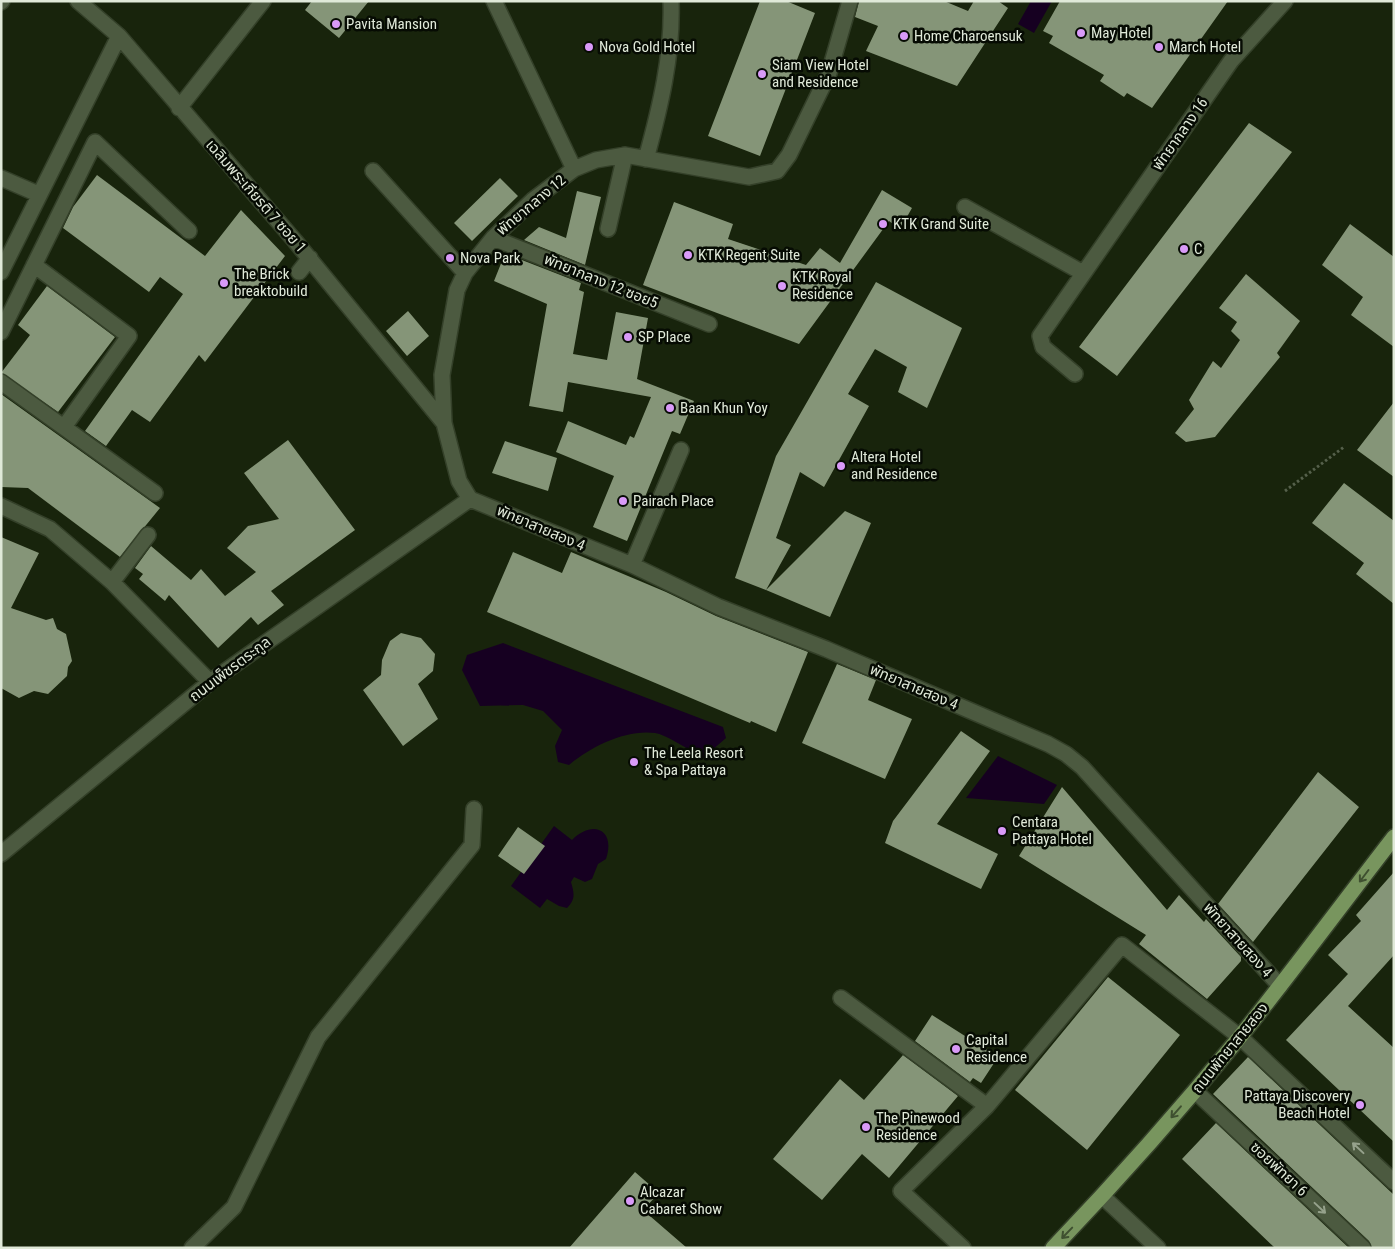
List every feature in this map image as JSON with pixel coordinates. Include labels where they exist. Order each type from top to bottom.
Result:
[{"type":"main road","name":"ถนนพัทยาสายสอง","points":[[1053,1248],[1102,1196],[1240,1037],[1394,837]]},
{"type":"street","name":"เฉลิมพระเกียรติ 7 ซอย 1","points":[[78,1],[119,36],[310,258],[444,423]]},
{"type":"street","points":[[179,108],[263,1]]},
{"type":"street","points":[[494,1],[574,169]]},
{"type":"street","points":[[646,159],[661,101],[670,41],[671,1]]},
{"type":"street","name":"พัทยากลาง 12","points":[[470,499],[459,481],[444,423],[442,375],[457,290],[465,273],[493,238],[533,200],[574,169],[596,160],[625,155],[750,177],[777,171],[789,155],[829,72],[850,1]]},
{"type":"street","name":"พัทยากลาง 16","points":[[1075,374],[1043,347],[1040,336],[1231,61],[1285,1]]},
{"type":"street","points":[[1,272],[38,194],[119,36]]},
{"type":"street","points":[[1,332],[95,142],[189,231]]},
{"type":"street","points":[[608,229],[625,155]]},
{"type":"street","points":[[373,171],[465,273]]},
{"type":"street","points":[[1,178],[38,194]]},
{"type":"street","points":[[965,207],[1083,274]]},
{"type":"street","name":"พัทยากลาง 12 ซอย5","points":[[493,238],[709,324]]},
{"type":"street","points":[[299,272],[310,258]]},
{"type":"street","points":[[34,265],[129,336],[64,427]]},
{"type":"street","points":[[1,382],[155,493]]},
{"type":"street","points":[[632,565],[681,450]]},
{"type":"street","name":"พัทยาสายสอง 4","points":[[470,499],[632,565],[719,607],[826,649],[1048,744],[1066,754],[1082,767],[1280,986]]},
{"type":"street","name":"ถนนเพ็ชรตระกูล","points":[[1,854],[210,682],[470,499]]},
{"type":"street","points":[[1,506],[50,529],[112,582],[210,682]]},
{"type":"street","points":[[112,582],[148,535]]},
{"type":"street","points":[[192,1248],[234,1207],[318,1037],[472,845],[474,808]]},
{"type":"street","points":[[963,1248],[902,1191],[987,1106],[1122,945],[1240,1037],[1394,1182]]},
{"type":"street","points":[[841,998],[987,1106]]},
{"type":"street","name":"ซอยพัทยา 6","points":[[1195,1090],[1363,1248]]},
{"type":"street","points":[[1102,1196],[1158,1248]]},
{"type":"path","points":[[1285,491],[1344,447]]},
{"type":"shaded area","points":[[1031,1],[1052,1],[1034,33],[1018,24]]},
{"type":"shaded area","points":[[503,643],[723,727],[726,738],[703,758],[665,736],[644,732],[609,741],[587,752],[569,765],[558,762],[555,746],[562,730],[543,711],[523,705],[480,706],[462,670],[467,655]]},
{"type":"shaded area","points":[[998,756],[1057,785],[1044,804],[966,798]]},
{"type":"shaded area","points":[[554,826],[572,840],[588,830],[595,829],[601,831],[608,841],[608,849],[606,859],[598,864],[592,879],[585,882],[574,877],[571,882],[573,899],[567,908],[547,899],[540,908],[511,886]]},
{"type":"building","name":"Pavita Mansion","points":[[312,1],[369,1],[339,38],[305,10]]},
{"type":"building","name":"Siam View Hotel and Residence","points":[[760,1],[786,1],[815,13],[760,156],[708,136]]},
{"type":"building","name":"Home Charoensuk","points":[[859,1],[944,1],[968,11],[974,1],[998,1],[1008,8],[957,86],[866,51],[878,26],[855,17]]},
{"type":"building","points":[[1060,1],[1228,1],[1152,108],[1127,93],[1124,97],[1100,81],[1104,75],[1049,43],[1053,36],[1043,31]]},
{"type":"building","name":"C","points":[[1249,123],[1292,152],[1117,376],[1079,347]]},
{"type":"building","points":[[97,175],[205,256],[241,210],[285,256],[205,362],[199,355],[150,422],[132,410],[106,446],[85,431],[183,294],[160,277],[149,292],[63,228],[73,207]]},
{"type":"building","points":[[500,178],[518,196],[472,241],[454,223]]},
{"type":"building","points":[[882,190],[912,208],[900,229],[889,221],[799,344],[643,285],[674,202],[733,224],[728,239],[806,265],[820,248],[840,263]]},
{"type":"building","points":[[577,191],[601,197],[585,265],[524,240],[539,227],[566,238]]},
{"type":"building","points":[[1350,224],[1394,257],[1394,347],[1351,315],[1363,297],[1322,265]]},
{"type":"building","points":[[509,255],[581,283],[579,290],[584,292],[573,354],[607,360],[616,312],[648,318],[637,379],[694,401],[680,434],[672,431],[627,541],[593,527],[614,476],[556,452],[568,421],[626,445],[630,436],[634,438],[651,397],[568,382],[563,412],[529,406],[547,304],[494,281],[502,261]]},
{"type":"building","points":[[1246,274],[1300,321],[1277,353],[1280,357],[1215,437],[1186,442],[1175,433],[1194,409],[1189,400],[1213,361],[1221,368],[1240,340],[1231,331],[1237,322],[1219,308]]},
{"type":"building","points":[[876,282],[962,328],[927,408],[898,392],[907,367],[875,349],[848,394],[869,406],[824,487],[800,472],[776,538],[791,545],[766,590],[735,578],[776,456]]},
{"type":"building","points":[[47,286],[115,337],[58,412],[1,373],[30,335],[18,325]]},
{"type":"building","points":[[408,311],[429,336],[407,356],[386,331]]},
{"type":"building","points":[[1,394],[160,508],[120,557],[28,488],[1,487]]},
{"type":"building","points":[[1394,402],[1394,477],[1357,450]]},
{"type":"building","points":[[288,440],[355,530],[271,591],[284,605],[258,625],[251,617],[218,648],[169,595],[165,601],[139,579],[143,574],[135,568],[151,546],[191,580],[201,569],[225,596],[256,572],[227,548],[248,526],[279,519],[244,473]]},
{"type":"building","points":[[505,441],[557,458],[548,491],[492,473]]},
{"type":"building","points":[[1344,483],[1394,521],[1394,604],[1356,574],[1364,563],[1312,523]]},
{"type":"building","points":[[845,511],[871,523],[830,617],[766,590]]},
{"type":"building","points":[[1,537],[39,553],[11,608],[46,620],[53,618],[57,629],[66,634],[72,661],[68,667],[67,676],[48,694],[34,691],[19,698],[1,688]]},
{"type":"building","points":[[513,552],[562,573],[571,552],[666,592],[716,616],[808,652],[776,732],[751,721],[750,723],[487,612]]},
{"type":"building","points":[[401,633],[421,638],[435,654],[433,671],[418,684],[438,719],[403,746],[363,690],[381,675],[382,660],[390,641]]},
{"type":"building","points":[[837,664],[876,680],[868,700],[912,719],[885,779],[802,743]]},
{"type":"building","points":[[961,731],[990,751],[937,824],[998,854],[981,889],[885,843],[893,821]]},
{"type":"building","points":[[1318,772],[1359,807],[1253,942],[1218,904]]},
{"type":"building","points":[[1062,787],[1167,910],[1179,895],[1204,922],[1206,919],[1241,957],[1241,961],[1207,999],[1139,944],[1146,935],[1019,856]]},
{"type":"building","points":[[518,827],[545,846],[524,874],[498,856]]},
{"type":"building","points":[[1394,872],[1394,955],[1348,1006],[1394,1048],[1394,1142],[1286,1040],[1348,974],[1328,955],[1361,921],[1356,915]]},
{"type":"building","points":[[1108,977],[1180,1035],[1087,1150],[1015,1090]]},
{"type":"building","name":"Capital Residence","points":[[932,1015],[998,1057],[981,1083],[973,1078],[970,1082],[915,1041]]},
{"type":"building","name":"The Pinewood Residence","points":[[903,1055],[958,1096],[889,1178],[862,1154],[822,1200],[773,1159],[840,1079],[864,1100]]},
{"type":"building","points":[[1248,1057],[1394,1195],[1394,1248],[1372,1248],[1369,1241],[1213,1094]]},
{"type":"building","points":[[1216,1123],[1349,1248],[1275,1248],[1182,1159]]},
{"type":"building","name":"Alcazar Cabaret Show","points":[[635,1172],[659,1193],[643,1210],[687,1248],[569,1248]]},
{"type":"place","name":"Pavita Mansion","points":[[336,24]]},
{"type":"place","name":"May Hotel","points":[[1081,33]]},
{"type":"place","name":"Home Charoensuk","points":[[904,36]]},
{"type":"place","name":"Nova Gold Hotel","points":[[589,47]]},
{"type":"place","name":"March Hotel","points":[[1159,47]]},
{"type":"place","name":"Siam View Hotel and Residence","points":[[762,74]]},
{"type":"place","name":"KTK Grand Suite","points":[[883,224]]},
{"type":"place","name":"C","points":[[1184,249]]},
{"type":"place","name":"KTK Regent Suite","points":[[688,255]]},
{"type":"place","name":"Nova Park","points":[[450,258]]},
{"type":"place","name":"The Brick breaktobuild","points":[[224,283]]},
{"type":"place","name":"KTK Royal Residence","points":[[782,286]]},
{"type":"place","name":"SP Place","points":[[628,337]]},
{"type":"place","name":"Baan Khun Yoy","points":[[670,408]]},
{"type":"place","name":"Altera Hotel and Residence","points":[[841,466]]},
{"type":"place","name":"Pairach Place","points":[[623,501]]},
{"type":"place","name":"The Leela Resort & Spa Pattaya","points":[[634,762]]},
{"type":"place","name":"Centara Pattaya Hotel","points":[[1002,831]]},
{"type":"place","name":"Capital Residence","points":[[956,1049]]},
{"type":"place","name":"Pattaya Discovery Beach Hotel","points":[[1360,1105]]},
{"type":"place","name":"The Pinewood Residence","points":[[866,1127]]},
{"type":"place","name":"Alcazar Cabaret Show","points":[[630,1201]]}]
